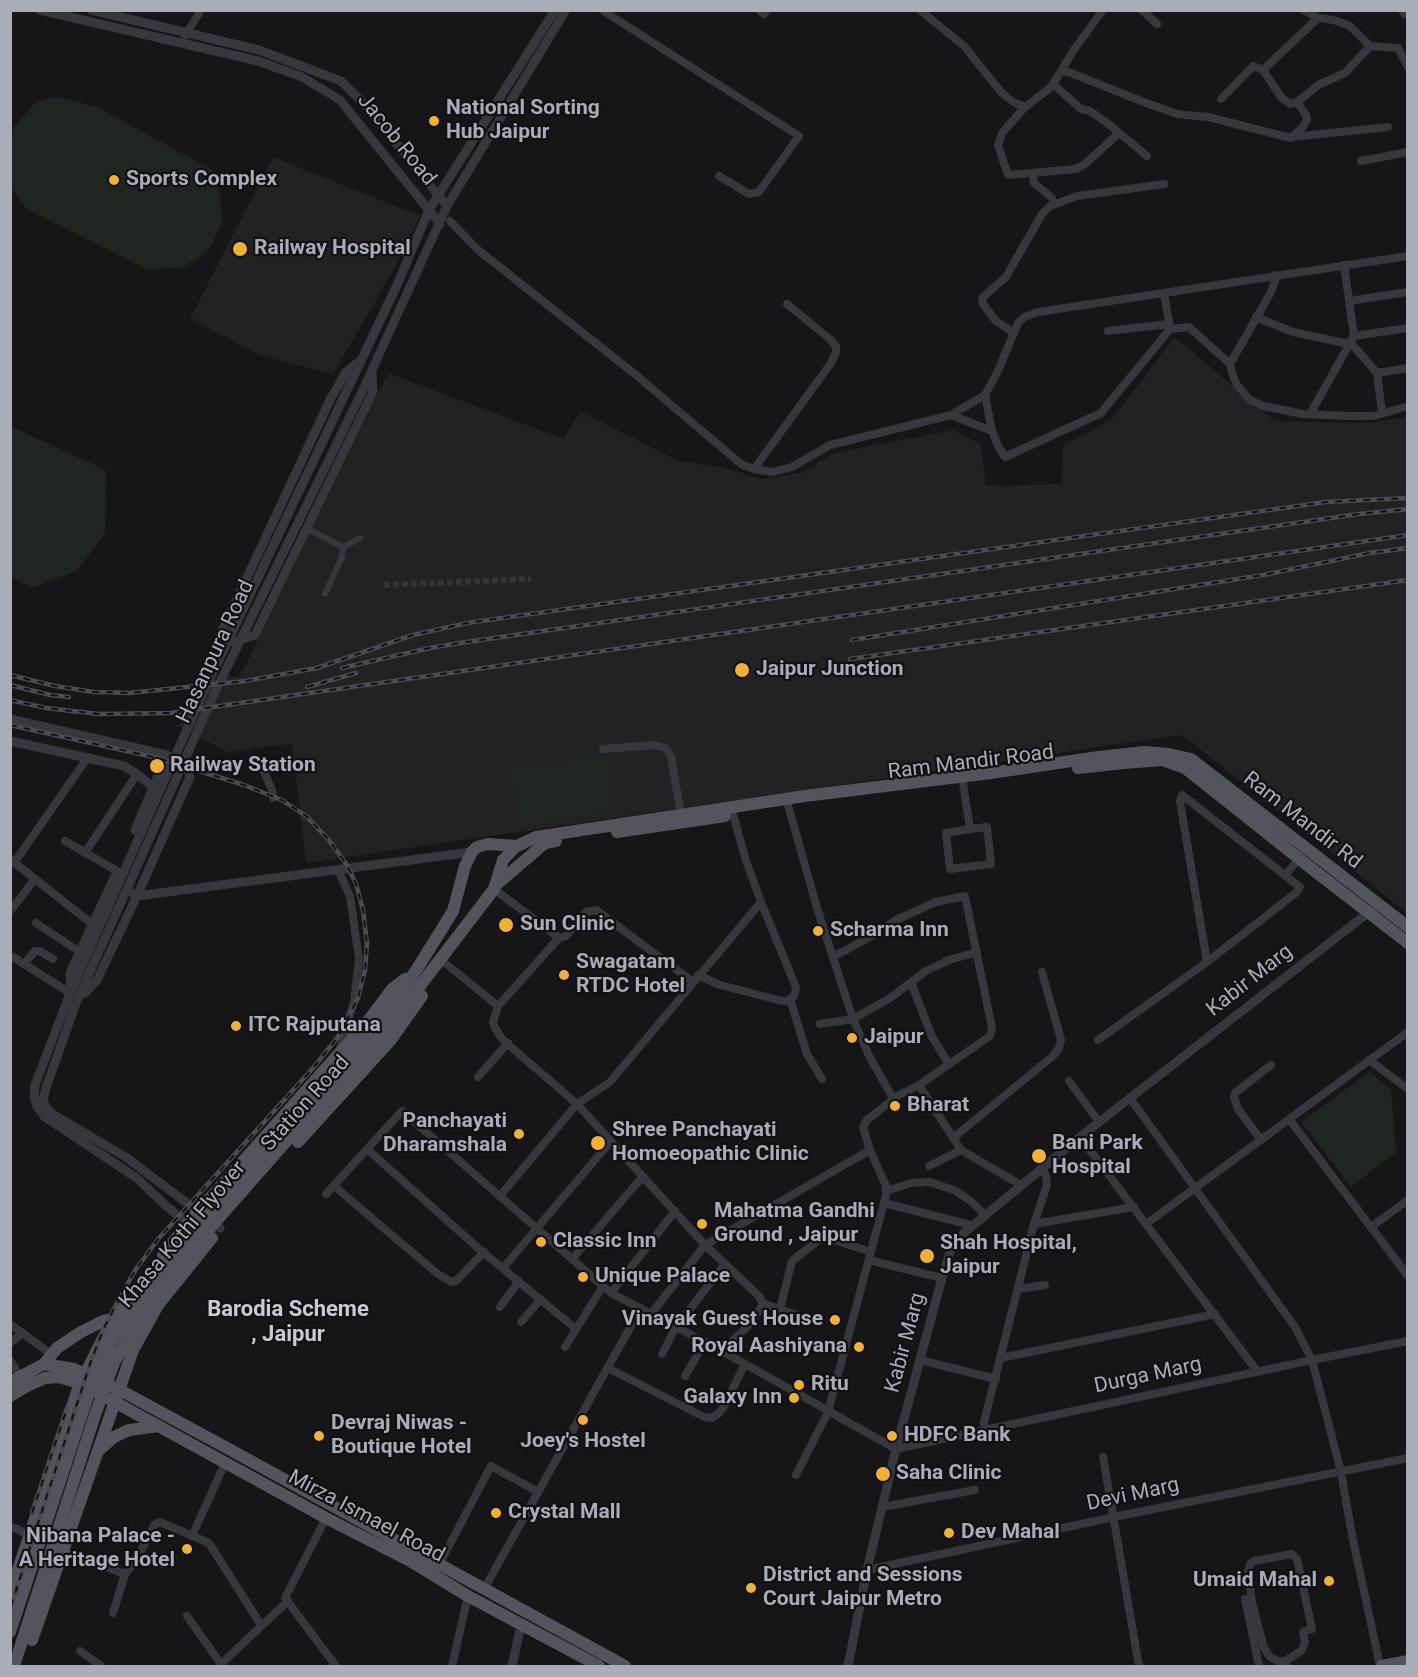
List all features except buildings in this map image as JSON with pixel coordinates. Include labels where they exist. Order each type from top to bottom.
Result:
[{"type":"main road","name":"Ram Mandir Road","points":[[516,846],[536,837],[806,796],[1145,752],[1170,754]]},
{"type":"main road","name":"Ram Mandir Rd","points":[[1170,754],[1191,759],[1303,854],[1378,904],[1407,927]]},
{"type":"main road","name":"Ram Mandir Road","points":[[495,887],[545,843],[788,805],[1163,760],[1185,768],[1303,854],[1368,912],[1407,943]]},
{"type":"main road","points":[[472,852],[477,847],[488,844],[516,846]]},
{"type":"main road","name":"Station Road","points":[[422,972],[440,959],[495,887],[503,860],[516,846]]},
{"type":"main road","name":"Station Road","points":[[23,1666],[133,1350],[158,1305],[210,1240],[390,1041],[422,998],[422,972],[453,911],[465,866],[472,852]]},
{"type":"main road","points":[[11,1592],[82,1378],[113,1319],[198,1211],[340,1052],[392,989],[422,972]]},
{"type":"main road","name":"Khasa Kothi Flyover","points":[[14,1666],[95,1415],[114,1363],[135,1323],[150,1300],[181,1262],[385,1032],[422,972]]},
{"type":"main road","name":"Khasa Kothi Flyover","points":[[10,1632],[89,1393],[111,1342],[128,1312],[162,1268],[253,1163],[384,1015],[411,988]]},
{"type":"main road","points":[[15,1379],[48,1359],[81,1332],[103,1321],[113,1319]]},
{"type":"main road","points":[[48,1359],[74,1369],[82,1378],[439,1565],[625,1666]]},
{"type":"main road","points":[[10,1396],[45,1378],[82,1378]]},
{"type":"main road","name":"Mirza Ismael Road","points":[[116,1395],[159,1426],[599,1666]]},
{"type":"main road","points":[[96,1452],[114,1437],[129,1430],[159,1426]]},
{"type":"main road","points":[[1381,1666],[1407,1661]]},
{"type":"street","name":"Jacob Road","points":[[40,10],[180,45],[258,61],[302,77],[332,94],[352,114],[440,224]]},
{"type":"street","name":"Jacob Road","points":[[91,10],[259,50],[341,81],[365,105],[447,207]]},
{"type":"street","points":[[180,45],[201,10]]},
{"type":"street","points":[[210,1240],[166,1206],[138,1179],[45,1117],[34,1098],[35,1085],[78,976],[200,700],[397,285],[429,210],[555,10]]},
{"type":"street","name":"Hasanpura Road","points":[[220,1228],[127,1158],[51,1113],[45,1106],[43,1099],[71,997],[88,979],[215,692],[372,372],[447,207],[566,10]]},
{"type":"street","points":[[602,10],[798,136],[759,192],[749,194],[719,176]]},
{"type":"street","points":[[759,10],[764,14],[767,10]]},
{"type":"street","points":[[920,10],[964,46],[1001,92],[1013,102],[1025,107]]},
{"type":"street","points":[[1103,10],[1073,51],[1053,84],[1025,107],[1002,133],[998,145],[1008,175],[1033,174],[1076,169],[1085,164],[1119,132]]},
{"type":"street","points":[[1142,10],[1157,24]]},
{"type":"street","points":[[1402,10],[1404,14],[1407,12]]},
{"type":"street","points":[[1307,11],[1318,18],[1334,20],[1350,26],[1370,46],[1398,48],[1407,67]]},
{"type":"street","points":[[1263,70],[1318,18]]},
{"type":"street","points":[[1221,99],[1253,66],[1263,70],[1281,98],[1290,104],[1297,102],[1320,84],[1345,73],[1370,46]]},
{"type":"street","points":[[1060,73],[1066,71],[1141,102],[1178,114],[1208,117],[1291,138],[1388,127]]},
{"type":"street","points":[[1053,84],[1063,95],[1119,132],[1147,156]]},
{"type":"street","points":[[1291,138],[1302,128],[1306,120],[1306,115],[1297,102]]},
{"type":"street","points":[[1361,161],[1407,152]]},
{"type":"street","points":[[1033,174],[1034,183],[1052,198]]},
{"type":"street","points":[[1014,333],[996,321],[983,304],[982,298],[1006,277],[1042,214],[1050,206],[1077,196],[1164,183]]},
{"type":"street","points":[[447,207],[450,221],[477,249],[636,375],[741,464],[773,472],[792,467],[830,444],[951,415],[985,395],[998,371],[1018,323],[1024,317],[1038,312],[1407,256]]},
{"type":"street","points":[[440,224],[450,221]]},
{"type":"street","points":[[1310,414],[1351,340],[1344,265]]},
{"type":"street","points":[[1230,364],[1277,275]]},
{"type":"street","points":[[1349,302],[1407,292]]},
{"type":"street","points":[[985,395],[992,431],[1005,457],[1101,413],[1170,327],[1164,293]]},
{"type":"street","points":[[754,469],[831,363],[836,352],[836,346],[832,341],[787,304]]},
{"type":"street","points":[[1256,317],[1293,332],[1351,340],[1407,328]]},
{"type":"street","points":[[1108,331],[1189,327],[1230,364],[1237,385],[1249,399],[1263,406],[1310,414],[1363,417],[1407,406]]},
{"type":"street","points":[[1351,340],[1377,373],[1382,413]]},
{"type":"street","points":[[361,359],[346,372],[331,398],[220,636],[234,642],[255,635],[373,392],[372,372]]},
{"type":"street","points":[[1377,373],[1407,368]]},
{"type":"street","points":[[951,415],[992,431]]},
{"type":"street","points":[[306,528],[343,547]]},
{"type":"street","points":[[343,547],[360,538]]},
{"type":"street","points":[[325,594],[342,557],[343,547]]},
{"type":"street","points":[[10,719],[167,755],[181,762],[188,770],[190,777],[96,980],[71,997]]},
{"type":"street","points":[[10,741],[124,766],[154,788]]},
{"type":"street","points":[[603,749],[655,745],[666,748],[671,756],[681,814]]},
{"type":"street","points":[[71,997],[70,974],[167,755]]},
{"type":"street","points":[[88,757],[12,861],[92,924]]},
{"type":"street","points":[[261,765],[273,798]]},
{"type":"street","points":[[85,853],[137,774]]},
{"type":"street","points":[[963,783],[970,829]]},
{"type":"street","points":[[1098,1040],[1207,962],[1299,890],[1300,885],[1185,795],[1181,796],[1207,962]]},
{"type":"street","points":[[788,805],[832,957],[853,1019],[870,1058],[893,1098],[896,1097]]},
{"type":"street","points":[[722,1351],[746,1328],[761,1308],[760,1297],[705,1245],[577,1104],[508,1043],[495,1028],[493,1022],[498,1006],[559,938],[566,936],[586,912],[596,910],[696,979],[782,1001],[790,999],[795,993],[795,985],[746,861],[733,814]]},
{"type":"street","points":[[987,827],[991,864],[951,869],[946,833],[970,829],[987,827]]},
{"type":"street","points":[[65,841],[139,891],[151,894],[472,852]]},
{"type":"street","points":[[1286,874],[1303,854]]},
{"type":"street","points":[[338,870],[350,896],[359,959],[354,1001],[340,1052]]},
{"type":"street","points":[[10,911],[35,879]]},
{"type":"street","points":[[495,887],[559,938]]},
{"type":"street","points":[[796,1474],[828,1412],[884,1203],[886,1186],[870,1150],[863,1127],[867,1120],[896,1097],[919,1085],[990,1036],[992,1028],[965,896],[936,902],[896,920],[832,957]]},
{"type":"street","points":[[500,1196],[577,1104],[610,1082],[761,902]]},
{"type":"street","name":"Kabir Marg","points":[[848,1666],[867,1570],[896,1449],[942,1278],[951,1249],[959,1237],[984,1214],[1080,1137],[1378,904]]},
{"type":"street","points":[[36,923],[80,952]]},
{"type":"street","points":[[24,964],[35,951],[40,951],[53,959]]},
{"type":"street","points":[[820,1024],[853,1019],[890,998],[926,971],[949,960],[977,952]]},
{"type":"street","points":[[14,957],[71,997]]},
{"type":"street","points":[[440,959],[498,1006]]},
{"type":"street","points":[[952,1138],[1053,1056],[1059,1048],[1061,1040],[1042,972]]},
{"type":"street","points":[[911,982],[932,1037],[949,1064]]},
{"type":"street","points":[[790,999],[807,1054],[822,1079]]},
{"type":"street","points":[[1146,1224],[1407,1032]]},
{"type":"street","points":[[478,1077],[508,1043]]},
{"type":"street","points":[[1369,1060],[1407,1089]]},
{"type":"street","points":[[1261,1140],[1238,1109],[1234,1097],[1235,1093],[1272,1065]]},
{"type":"street","points":[[1069,1081],[1099,1122]]},
{"type":"street","points":[[919,1085],[961,1150],[1021,1185]]},
{"type":"street","points":[[1130,1098],[1295,1326],[1312,1359],[1341,1472],[1352,1535],[1381,1666]]},
{"type":"street","points":[[326,1194],[402,1111],[611,1293],[722,1351],[896,1449]]},
{"type":"street","points":[[1289,1119],[1407,1276]]},
{"type":"street","points":[[1080,1137],[1257,1371]]},
{"type":"street","points":[[503,1268],[610,1141]]},
{"type":"street","points":[[367,1149],[576,1329]]},
{"type":"street","points":[[651,1314],[705,1245],[870,1150]]},
{"type":"street","points":[[929,1166],[961,1150]]},
{"type":"street","points":[[985,1430],[984,1422],[1047,1185],[1042,1168]]},
{"type":"street","points":[[572,1258],[643,1176]]},
{"type":"street","points":[[886,1191],[911,1183],[930,1182],[956,1191],[984,1214]]},
{"type":"street","points":[[334,1186],[439,1275],[452,1282],[456,1281],[484,1252]]},
{"type":"street","points":[[1371,1227],[1407,1200]]},
{"type":"street","points":[[884,1203],[971,1225]]},
{"type":"street","points":[[1035,1224],[1134,1207]]},
{"type":"street","points":[[611,1293],[675,1211]]},
{"type":"street","points":[[780,1309],[792,1261],[820,1239],[831,1239],[870,1256],[942,1278]]},
{"type":"street","points":[[662,1354],[676,1327],[725,1264]]},
{"type":"street","points":[[500,1307],[519,1281]]},
{"type":"street","points":[[1018,1289],[1045,1285]]},
{"type":"street","points":[[565,1347],[603,1286]]},
{"type":"street","points":[[521,1322],[541,1299]]},
{"type":"street","points":[[762,1303],[797,1315]]},
{"type":"street","points":[[484,1589],[641,1308]]},
{"type":"street","points":[[1001,1358],[1215,1314]]},
{"type":"street","points":[[10,1324],[23,1333],[48,1359]]},
{"type":"street","points":[[10,1343],[23,1333]]},
{"type":"street","name":"Durga Marg","points":[[896,1449],[1312,1359],[1407,1341]]},
{"type":"street","points":[[685,1376],[705,1342]]},
{"type":"street","points":[[10,1360],[15,1379]]},
{"type":"street","points":[[920,1360],[996,1379]]},
{"type":"street","points":[[608,1368],[704,1417],[711,1418],[723,1408],[745,1364]]},
{"type":"street","points":[[1103,1457],[1139,1666]]},
{"type":"street","name":"Devi Marg","points":[[867,1570],[1407,1458]]},
{"type":"street","points":[[192,1536],[225,1463]]},
{"type":"street","points":[[439,1565],[491,1466],[538,1492]]},
{"type":"street","points":[[882,1507],[975,1490]]},
{"type":"street","points":[[326,1518],[285,1598],[333,1666]]},
{"type":"street","points":[[113,1612],[125,1574],[137,1559],[157,1522],[209,1543],[261,1625]]},
{"type":"street","points":[[10,1526],[30,1535]]},
{"type":"street","points":[[62,1551],[125,1574]]},
{"type":"street","points":[[1292,1554],[1297,1559],[1312,1629],[1303,1632],[1305,1643],[1302,1651],[1286,1664],[1270,1657],[1264,1648],[1252,1602],[1248,1572],[1250,1564],[1254,1561],[1292,1554]]},
{"type":"street","points":[[11,1592],[45,1602]]},
{"type":"street","points":[[453,1666],[468,1596]]},
{"type":"street","points":[[1245,1599],[1259,1666]]},
{"type":"street","points":[[187,1616],[221,1664],[288,1601]]},
{"type":"street","points":[[512,1666],[521,1624]]},
{"type":"street","points":[[80,1651],[101,1666]]},
{"type":"shaded area","name":"Sports Complex","points":[[57,96],[99,108],[216,172],[223,220],[209,250],[184,267],[149,270],[27,209],[11,188],[11,137],[14,127],[35,103]]},
{"type":"shaded area","points":[[273,157],[420,216],[390,276],[333,374],[260,355],[190,319]]},
{"type":"shaded area","points":[[1175,337],[1274,421],[1368,423],[1407,417],[1407,913],[1182,735],[306,863],[292,744],[228,752],[179,727],[198,682],[241,675],[388,373],[564,439],[580,411],[679,461],[726,468],[761,479],[803,472],[834,453],[953,430],[981,444],[986,486],[1062,484],[1063,445],[1111,420]]},
{"type":"shaded area","points":[[10,426],[106,470],[105,533],[78,570],[32,588],[11,577]]},
{"type":"shaded area","points":[[608,754],[616,812],[519,827],[510,769]]},
{"type":"shaded area","points":[[1370,1072],[1391,1089],[1396,1152],[1351,1187],[1301,1122]]},
{"type":"tunnel","points":[[384,585],[531,579]]},
{"type":"railway","points":[[10,675],[55,686],[94,692],[129,693],[245,681],[317,668],[413,635],[467,623],[1326,502],[1408,498]]},
{"type":"railway","points":[[342,668],[460,643],[1359,514],[1408,509]]},
{"type":"railway","points":[[10,700],[46,708],[99,714],[171,713],[1408,535]]},
{"type":"railway","points":[[852,640],[1263,575],[1370,553],[1408,548]]},
{"type":"railway","points":[[850,659],[1408,580]]},
{"type":"railway","points":[[307,687],[356,673]]},
{"type":"railway","points":[[10,685],[50,695],[69,697]]},
{"type":"railway","points":[[10,725],[158,758],[244,785],[282,800],[306,816],[328,839],[347,865],[356,884],[363,910],[367,944],[365,970],[358,998],[338,1037],[313,1068],[159,1238],[136,1269],[118,1301],[104,1328],[90,1364],[10,1609]]},
{"type":"railway","points":[[32,1513],[67,1408]]},
{"type":"place","name":"National Sorting Hub Jaipur","points":[[434,121]]},
{"type":"place","name":"Sports Complex","points":[[114,180]]},
{"type":"place","name":"Railway Hospital","points":[[240,249]]},
{"type":"place","name":"Jaipur Junction","points":[[742,670]]},
{"type":"place","name":"Railway Station","points":[[157,766]]},
{"type":"place","name":"Sun Clinic","points":[[506,925]]},
{"type":"place","name":"Scharma Inn","points":[[818,931]]},
{"type":"place","name":"Swagatam RTDC Hotel","points":[[564,975]]},
{"type":"place","name":"ITC Rajputana","points":[[236,1026]]},
{"type":"place","name":"Jaipur","points":[[852,1038]]},
{"type":"place","name":"Bharat","points":[[895,1106]]},
{"type":"place","name":"Panchayati Dharamshala","points":[[519,1134]]},
{"type":"place","name":"Shree Panchayati Homoeopathic Clinic","points":[[598,1143]]},
{"type":"place","name":"Bani Park Hospital","points":[[1039,1156]]},
{"type":"place","name":"Mahatma Gandhi Ground , Jaipur","points":[[702,1224]]},
{"type":"place","name":"Classic Inn","points":[[541,1242]]},
{"type":"place","name":"Shah Hospital, Jaipur","points":[[927,1256]]},
{"type":"place","name":"Unique Palace","points":[[583,1277]]},
{"type":"place","name":"Vinayak Guest House","points":[[835,1320]]},
{"type":"place","name":"Royal Aashiyana","points":[[859,1347]]},
{"type":"place","name":"Ritu","points":[[799,1385]]},
{"type":"place","name":"Galaxy Inn","points":[[794,1398]]},
{"type":"place","name":"Joey's Hostel","points":[[583,1420]]},
{"type":"place","name":"Devraj Niwas - Boutique Hotel","points":[[319,1436]]},
{"type":"place","name":"HDFC Bank","points":[[892,1436]]},
{"type":"place","name":"Saha Clinic","points":[[883,1474]]},
{"type":"place","name":"Crystal Mall","points":[[496,1513]]},
{"type":"place","name":"Dev Mahal","points":[[949,1533]]},
{"type":"place","name":"Nibana Palace - A Heritage Hotel","points":[[187,1549]]},
{"type":"place","name":"Umaid Mahal","points":[[1329,1581]]},
{"type":"place","name":"District and Sessions Court Jaipur Metro","points":[[751,1588]]},
{"type":"district","name":"Barodia Scheme , Jaipur","points":[[288,1322]]}]
